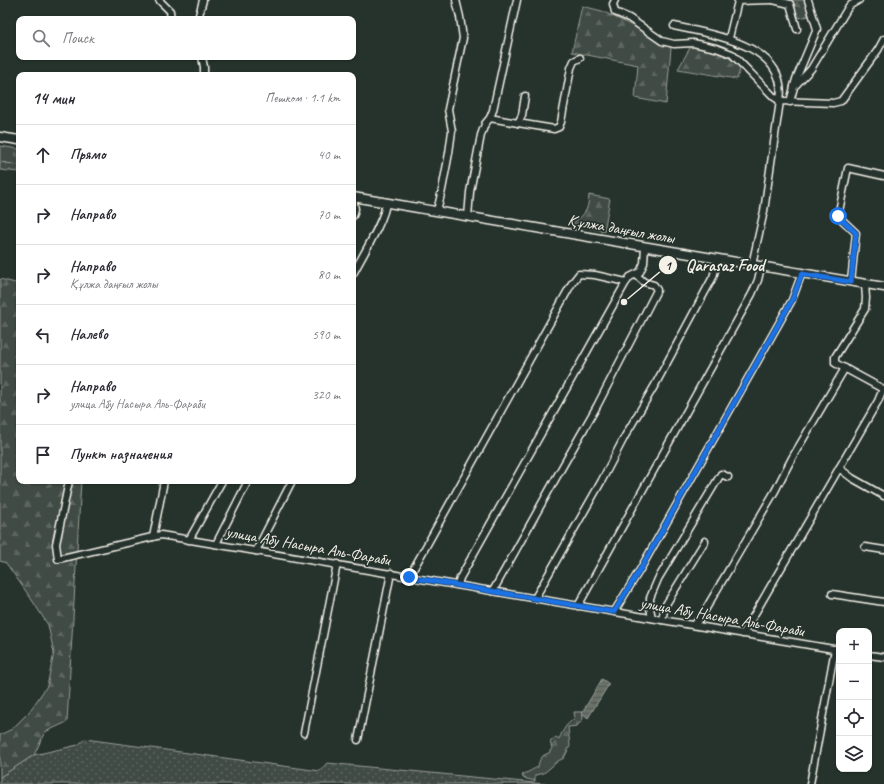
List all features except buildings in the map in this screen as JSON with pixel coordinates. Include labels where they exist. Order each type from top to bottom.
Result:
[{"type":"main road","points":[[0,137],[16,140]]},
{"type":"main road","name":"Құлжа даңғыл жолы","points":[[356,197],[884,288]]},
{"type":"street","points":[[160,0],[170,11],[171,16]]},
{"type":"street","points":[[199,16],[204,0]]},
{"type":"street","points":[[436,211],[442,190],[449,153],[452,131],[448,109],[463,38],[456,0]]},
{"type":"street","points":[[468,216],[470,192],[481,135],[485,124],[490,118],[517,0]]},
{"type":"street","points":[[615,0],[613,4],[615,12],[628,18],[662,41],[674,44],[693,44],[716,48],[732,54],[774,97],[780,101],[833,103],[841,101],[878,50],[884,39]]},
{"type":"street","points":[[729,38],[738,1],[773,0],[790,4],[797,29]]},
{"type":"street","points":[[790,102],[796,79],[817,29],[808,0]]},
{"type":"street","points":[[794,87],[811,69],[852,0]]},
{"type":"street","points":[[849,6],[859,0]]},
{"type":"street","points":[[674,26],[729,38],[768,60],[778,75],[782,90],[764,211],[752,265]]},
{"type":"street","points":[[490,118],[554,129],[559,127],[570,68],[574,61],[580,58]]},
{"type":"street","points":[[203,60],[204,72]]},
{"type":"street","points":[[518,123],[522,115],[525,96]]},
{"type":"street","points":[[851,282],[856,233],[838,216],[848,168],[884,176]]},
{"type":"street","points":[[356,268],[386,209],[386,202]]},
{"type":"street","points":[[458,585],[460,578],[626,282],[630,277],[636,275],[643,268],[645,247]]},
{"type":"street","points":[[535,598],[655,385],[713,277],[718,260]]},
{"type":"street","points":[[578,606],[752,294],[758,280],[761,267]]},
{"type":"street","points":[[409,577],[572,283],[579,274],[595,275],[626,282]]},
{"type":"street","points":[[614,612],[641,568],[792,300],[802,274]]},
{"type":"street","points":[[493,591],[597,406],[657,290],[654,285],[644,282],[636,275]]},
{"type":"street","points":[[743,634],[840,468],[878,401],[883,389],[835,363],[835,358],[865,309],[865,284]]},
{"type":"street","points":[[694,625],[704,611],[776,490],[792,458],[845,368]]},
{"type":"street","points":[[840,468],[852,478],[884,496]]},
{"type":"street","points":[[652,618],[650,598],[658,578],[721,474],[728,476]]},
{"type":"street","name":"улица Абу Насыра Аль-Фараби","points":[[68,484],[56,544],[58,559],[161,535],[836,649]]},
{"type":"street","points":[[154,537],[163,484]]},
{"type":"street","points":[[189,540],[220,484]]},
{"type":"street","points":[[216,544],[246,484]]},
{"type":"street","points":[[256,551],[290,484]]},
{"type":"street","points":[[662,620],[665,606],[705,541]]},
{"type":"street","points":[[865,547],[884,550]]},
{"type":"street","points":[[304,733],[338,564]]},
{"type":"street","points":[[358,740],[391,574]]},
{"type":"street","points":[[832,594],[884,602]]},
{"type":"street","points":[[810,784],[836,654]]},
{"type":"street","points":[[872,655],[884,657]]},
{"type":"green space","points":[[781,0],[804,0],[809,16],[799,18],[792,1]]},
{"type":"green space","points":[[582,6],[602,11],[647,33],[671,48],[666,104],[635,98],[638,65],[572,52]]},
{"type":"green space","points":[[691,46],[711,49],[741,66],[737,79],[678,69]]},
{"type":"green space","points":[[0,146],[16,149],[16,165],[0,162]]},
{"type":"green space","points":[[0,162],[16,165],[16,172],[0,170]]},
{"type":"green space","points":[[589,195],[610,199],[604,231],[572,224],[580,218],[587,209]]},
{"type":"green space","points":[[0,279],[16,283],[16,484],[81,484],[67,722],[45,732],[34,755],[0,777],[0,735],[12,729],[29,712],[47,686],[54,653],[48,625],[6,563],[0,561]]},
{"type":"green space","points":[[574,712],[582,712],[583,719],[577,726],[568,727],[570,746],[564,758],[544,773],[535,775],[535,781],[523,778],[522,774],[538,767],[541,758],[549,753],[552,748],[550,742],[556,737],[559,739],[566,727],[575,718]]},
{"type":"green space","points":[[85,739],[320,771],[327,763],[545,784],[0,784],[0,777],[34,755],[78,745]]},
{"type":"shaded area","points":[[602,679],[609,684],[588,718],[582,713]]},
{"type":"place","name":"Qarasaz Food","points":[[624,302]]},
{"type":"route","points":[[409,577],[614,612],[641,568],[792,300],[802,274],[851,282],[856,233],[838,216]]}]
